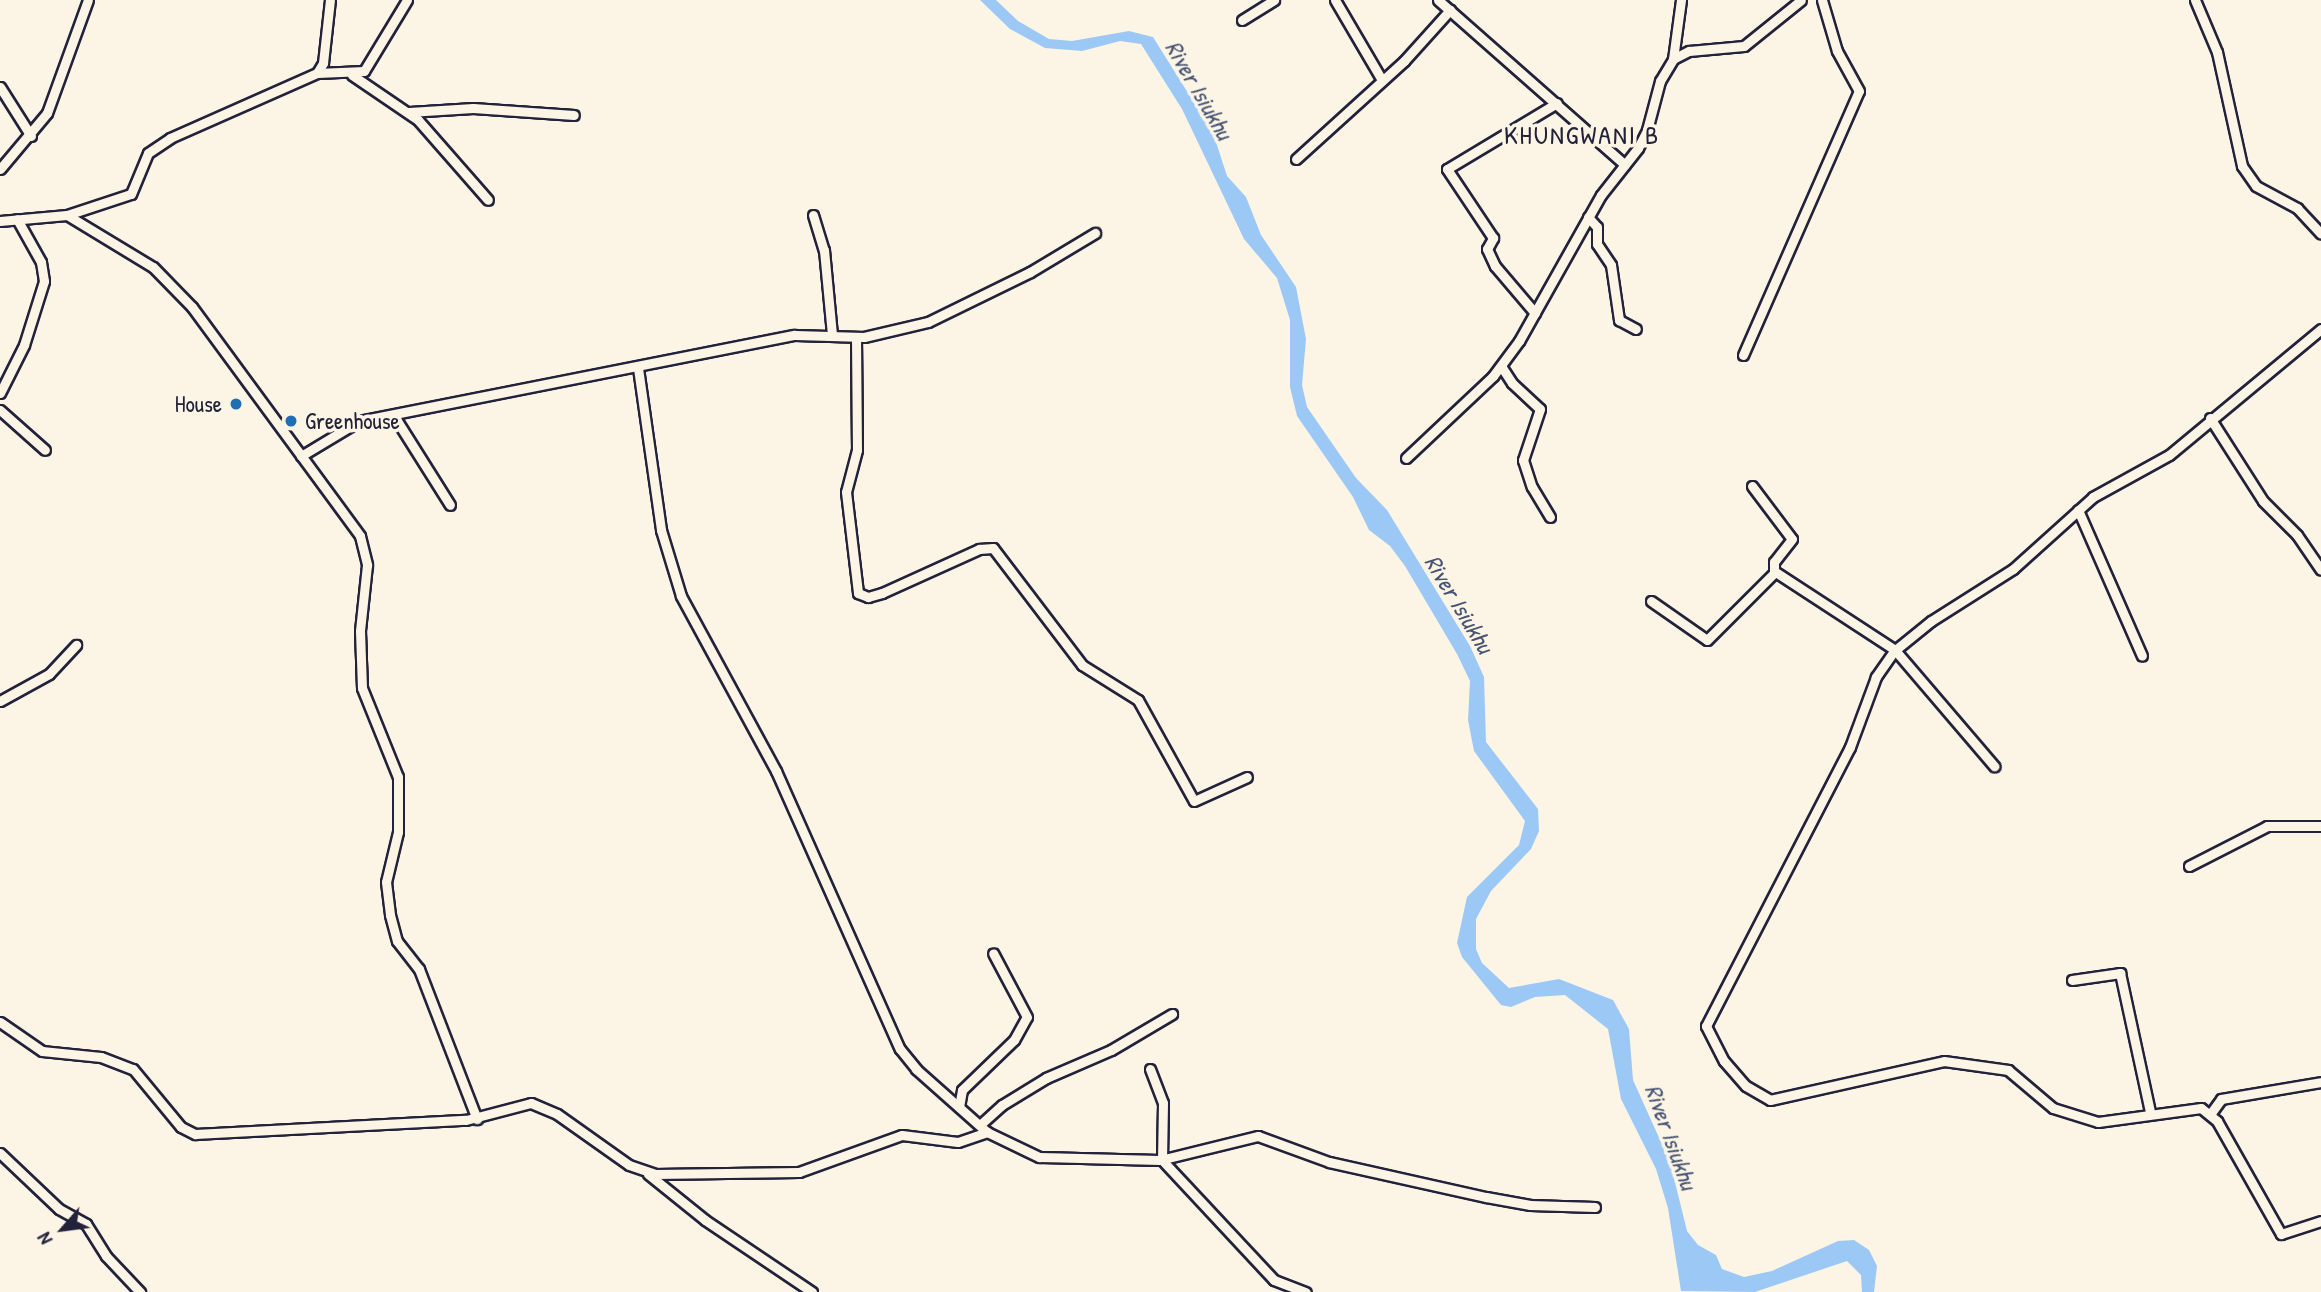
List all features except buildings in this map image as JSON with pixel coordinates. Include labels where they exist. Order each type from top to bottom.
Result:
[{"type":"street","points":[[0,169],[31,136],[47,113],[88,0]]},
{"type":"street","points":[[317,73],[323,63],[330,0]]},
{"type":"street","points":[[352,75],[366,68],[407,0]]},
{"type":"street","points":[[1242,20],[1273,0]]},
{"type":"street","points":[[1335,0],[1382,80]]},
{"type":"street","points":[[1438,0],[1625,165]]},
{"type":"street","points":[[1406,458],[1502,366],[1588,217],[1647,130],[1660,81],[1673,59],[1681,0]]},
{"type":"street","points":[[1673,59],[1689,51],[1744,46],[1801,0]]},
{"type":"street","points":[[1743,355],[1859,91],[1837,51],[1822,0]]},
{"type":"street","points":[[2195,0],[2217,52],[2242,166],[2256,186],[2297,208],[2321,234]]},
{"type":"street","points":[[1296,159],[1382,80],[1450,10]]},
{"type":"street","points":[[1677,39],[1689,51]]},
{"type":"street","points":[[0,221],[67,215],[131,194],[148,153],[170,138],[317,73],[352,75],[409,112],[488,200]]},
{"type":"street","points":[[0,87],[31,136]]},
{"type":"street","points":[[1535,313],[1495,266],[1487,249],[1493,239],[1447,170],[1450,164],[1513,133],[1557,103]]},
{"type":"street","points":[[409,112],[473,108],[574,115]]},
{"type":"street","points":[[67,215],[136,256],[180,292],[341,506],[365,549],[362,688],[398,777],[398,832],[386,882],[390,915],[397,941],[419,969],[477,1119]]},
{"type":"street","points":[[813,215],[824,250],[832,334]]},
{"type":"street","points":[[1588,217],[1597,226],[1597,244],[1611,265],[1619,320],[1636,329]]},
{"type":"street","points":[[0,393],[24,345],[44,281],[41,262],[17,219]]},
{"type":"street","points":[[301,456],[351,423],[795,335],[832,334],[856,337],[936,319],[1095,233]]},
{"type":"street","points":[[2321,329],[2169,454],[2115,482],[2078,510],[2013,569],[1931,621],[1895,650],[1876,677],[1840,769],[1709,1014],[1706,1026],[1712,1043],[1746,1086],[1770,1100],[1944,1061],[2008,1070],[2046,1103],[2081,1118],[2103,1122],[2150,1112],[2196,1107],[2211,1113],[2281,1234],[2321,1221]]},
{"type":"street","points":[[856,337],[857,450],[846,492],[858,593],[868,597],[882,593],[979,549],[993,548],[1083,665],[1138,699],[1194,801],[1247,777]]},
{"type":"street","points":[[1502,366],[1512,383],[1540,409],[1523,460],[1531,487],[1550,517]]},
{"type":"street","points":[[638,368],[661,530],[681,596],[779,778],[895,1041],[916,1069],[959,1107],[985,1128],[1039,1157],[1162,1160],[1258,1136],[1328,1162],[1486,1197],[1530,1205],[1595,1207]]},
{"type":"street","points":[[0,410],[45,450]]},
{"type":"street","points":[[394,416],[450,505]]},
{"type":"street","points":[[2210,418],[2263,501],[2297,535],[2321,570]]},
{"type":"street","points":[[1651,601],[1707,640],[1774,572],[1774,562],[1792,539],[1752,486]]},
{"type":"street","points":[[2078,510],[2142,656]]},
{"type":"street","points":[[1774,572],[1895,650],[1994,766]]},
{"type":"street","points":[[0,701],[44,678],[76,645]]},
{"type":"street","points":[[2189,866],[2267,826],[2321,826]]},
{"type":"street","points":[[959,1107],[962,1090],[1014,1040],[1027,1017],[993,953]]},
{"type":"street","points":[[2072,980],[2120,973],[2150,1112]]},
{"type":"street","points":[[648,1174],[799,1172],[902,1135],[958,1142],[985,1128],[1002,1105],[1046,1078],[1129,1041],[1172,1014]]},
{"type":"street","points":[[0,1022],[42,1051],[101,1056],[132,1069],[189,1134],[477,1119],[525,1103],[537,1104],[648,1174],[705,1220],[812,1292]]},
{"type":"street","points":[[1150,1069],[1163,1103],[1162,1160],[1274,1280],[1306,1292]]},
{"type":"street","points":[[2211,1113],[2221,1099],[2321,1082]]},
{"type":"street","points":[[0,1153],[59,1209],[86,1224],[106,1256],[135,1291]]},
{"type":"water","points":[[980,0],[996,0],[1018,21],[1049,39],[1072,41],[1129,31],[1153,37],[1213,133],[1227,176],[1246,197],[1261,235],[1296,287],[1306,339],[1302,385],[1307,407],[1356,478],[1387,510],[1470,646],[1484,677],[1486,742],[1538,809],[1539,831],[1531,849],[1491,891],[1476,919],[1476,949],[1482,963],[1509,988],[1559,979],[1613,1000],[1629,1029],[1633,1080],[1670,1162],[1687,1231],[1698,1245],[1716,1255],[1722,1269],[1744,1277],[1772,1271],[1838,1241],[1854,1240],[1869,1250],[1877,1266],[1874,1292],[1862,1292],[1861,1275],[1847,1261],[1755,1292],[1681,1291],[1668,1208],[1656,1169],[1621,1099],[1608,1029],[1565,995],[1535,997],[1511,1007],[1501,1005],[1462,957],[1457,943],[1467,897],[1519,845],[1525,821],[1474,751],[1468,720],[1470,681],[1457,654],[1405,566],[1390,546],[1369,530],[1353,497],[1297,416],[1290,387],[1290,320],[1277,278],[1244,239],[1182,109],[1141,44],[1120,41],[1082,51],[1045,48],[1010,29]]},
{"type":"place","name":"House","points":[[236,404]]},
{"type":"place","name":"Greenhouse","points":[[291,421]]},
{"type":"district","name":"KHUNGWANI B","points":[[1582,135]]},
{"type":"water label","name":"River Isiukhu","points":[[1199,90]]},
{"type":"water label","name":"River Isiukhu","points":[[1459,604]]},
{"type":"water label","name":"River Isiukhu","points":[[1671,1137]]}]
